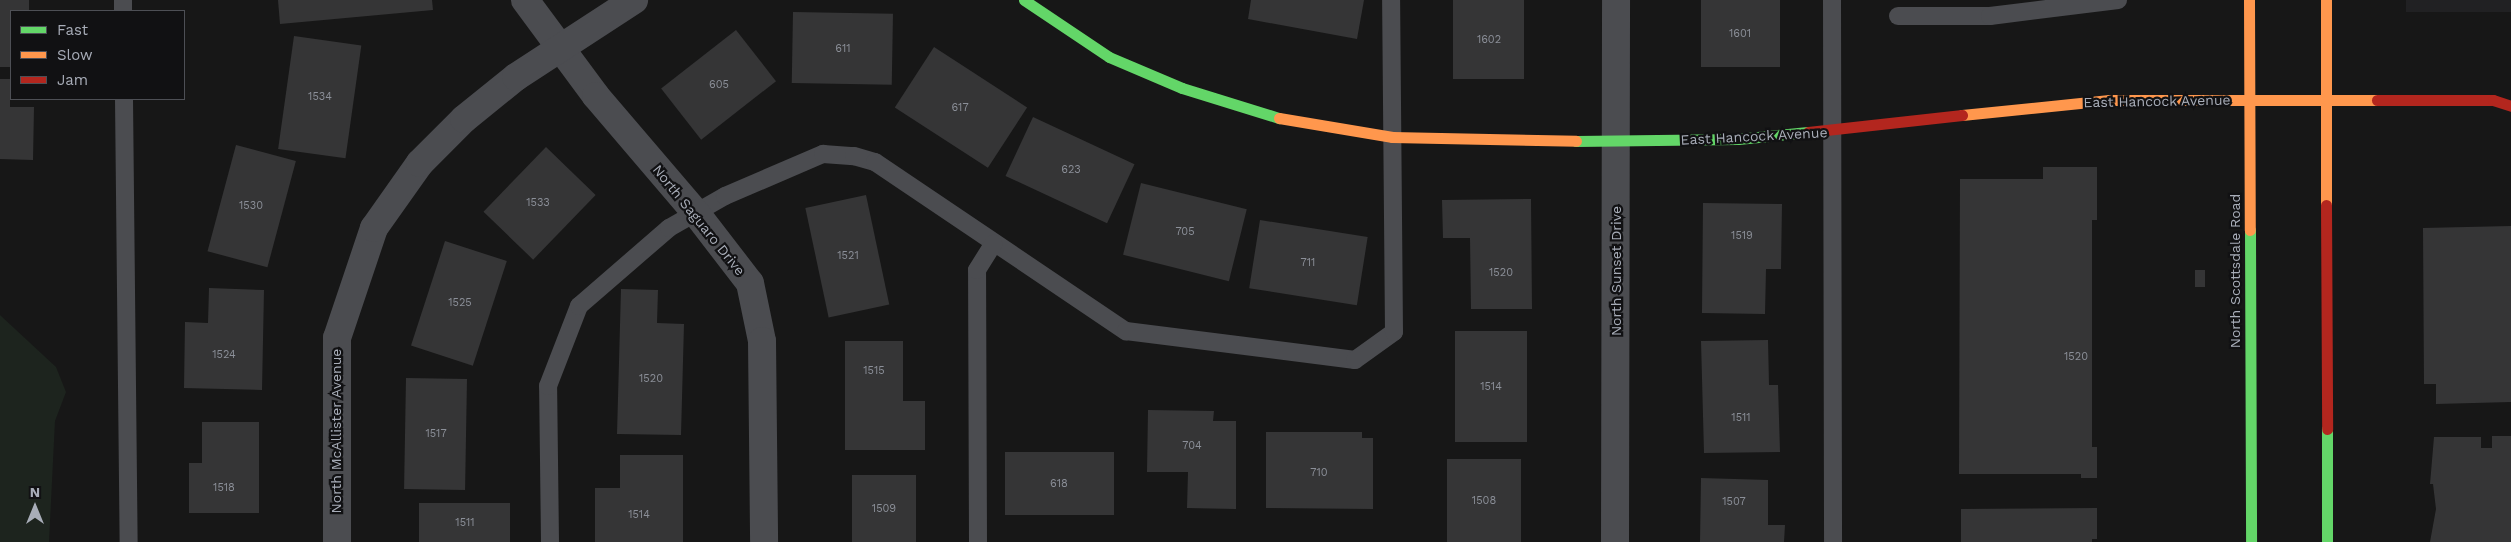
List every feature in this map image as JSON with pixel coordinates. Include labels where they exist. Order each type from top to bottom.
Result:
[{"type":"street","points":[[525,0],[561,46],[634,0]]},
{"type":"street","name":"East Hancock Avenue","points":[[1024,0],[1109,57],[1182,88],[1276,117],[1392,137],[1617,142],[1738,139],[1832,132],[2001,109],[2099,101],[2493,100],[2511,106]]},
{"type":"street","name":"North Sunset Drive","points":[[1615,542],[1616,0]]},
{"type":"street","name":"North Scottsdale Road","points":[[2249,0],[2251,542]]},
{"type":"street","points":[[2326,0],[2327,542]]},
{"type":"street","name":"North Saguaro Drive","points":[[561,46],[596,96],[696,213],[750,283],[756,309],[764,380],[764,542]]},
{"type":"street","name":"North McAllister Avenue","points":[[336,542],[336,338],[374,228],[420,163],[464,119],[516,77],[561,46]]},
{"type":"lane","points":[[550,542],[548,386],[579,306],[669,228],[725,196],[823,154],[854,156],[875,162],[993,244],[1126,331],[1355,360],[1394,332],[1391,0]]},
{"type":"lane","points":[[1832,0],[1833,542]]},
{"type":"lane","points":[[1898,16],[1990,16],[2118,0]]},
{"type":"lane","points":[[124,100],[129,542]]},
{"type":"lane","points":[[978,542],[977,270],[993,244]]},
{"type":"shaded area","points":[[2406,0],[2511,0],[2511,12],[2406,12]]},
{"type":"shaded area","points":[[0,315],[56,367],[66,392],[55,421],[49,542],[0,542]]},
{"type":"building","points":[[0,0],[29,0],[29,10],[10,10],[10,67],[0,67]]},
{"type":"building","points":[[278,0],[432,0],[433,10],[280,24]]},
{"type":"building","points":[[1251,0],[1364,0],[1357,39],[1248,19]]},
{"type":"building","points":[[1453,0],[1524,0],[1524,79],[1453,79]]},
{"type":"building","points":[[1701,0],[1780,0],[1780,67],[1701,67]]},
{"type":"building","points":[[793,12],[893,14],[892,85],[792,83]]},
{"type":"building","points":[[736,30],[776,81],[701,140],[661,88]]},
{"type":"building","points":[[294,36],[361,45],[345,158],[278,149]]},
{"type":"building","points":[[934,47],[1027,107],[988,168],[895,107]]},
{"type":"building","points":[[0,79],[10,79],[10,107],[34,107],[33,160],[0,159]]},
{"type":"building","points":[[1033,117],[1135,164],[1107,223],[1006,176]]},
{"type":"building","points":[[236,145],[296,161],[267,267],[208,251]]},
{"type":"building","points":[[546,147],[596,195],[533,260],[483,212]]},
{"type":"building","points":[[2043,167],[2097,167],[2097,220],[2092,220],[2092,447],[2097,447],[2097,478],[2081,478],[2081,474],[1959,474],[1960,179],[2043,179]]},
{"type":"building","points":[[1141,183],[1247,209],[1229,281],[1123,255]]},
{"type":"building","points":[[866,195],[889,305],[829,317],[805,208]]},
{"type":"building","points":[[1531,199],[1532,309],[1471,309],[1470,238],[1443,238],[1442,200]]},
{"type":"building","points":[[1703,203],[1782,204],[1781,269],[1766,269],[1765,314],[1702,313]]},
{"type":"building","points":[[1260,220],[1368,237],[1357,305],[1249,288]]},
{"type":"building","points":[[2511,226],[2511,402],[2436,404],[2436,384],[2424,384],[2423,228]]},
{"type":"building","points":[[445,241],[507,261],[473,366],[411,346]]},
{"type":"building","points":[[2195,270],[2205,270],[2205,287],[2195,287]]},
{"type":"building","points":[[209,288],[264,290],[262,390],[184,388],[185,322],[208,323]]},
{"type":"building","points":[[621,289],[658,290],[657,323],[684,324],[681,435],[617,434]]},
{"type":"building","points":[[1455,331],[1527,331],[1527,442],[1455,442]]},
{"type":"building","points":[[1768,340],[1769,385],[1778,385],[1780,452],[1704,453],[1701,341]]},
{"type":"building","points":[[845,341],[903,341],[903,401],[925,401],[925,450],[845,450]]},
{"type":"building","points":[[406,378],[467,379],[465,490],[404,489]]},
{"type":"building","points":[[1148,410],[1214,411],[1213,421],[1236,421],[1236,509],[1187,508],[1188,472],[1147,472]]},
{"type":"building","points":[[202,422],[259,422],[259,513],[189,513],[189,463],[202,463]]},
{"type":"building","points":[[1266,432],[1362,432],[1362,438],[1373,438],[1373,509],[1266,508]]},
{"type":"building","points":[[2492,436],[2511,436],[2511,542],[2430,542],[2436,509],[2433,484],[2430,484],[2434,437],[2481,437],[2481,448],[2492,448]]},
{"type":"building","points":[[1005,452],[1114,452],[1114,515],[1005,515]]},
{"type":"building","points":[[620,455],[683,455],[683,542],[595,542],[595,488],[620,488]]},
{"type":"building","points":[[1447,459],[1521,459],[1521,542],[1447,542]]},
{"type":"building","points":[[852,475],[916,475],[916,542],[852,542]]},
{"type":"building","points":[[1701,478],[1768,480],[1768,525],[1785,525],[1784,542],[1700,542]]},
{"type":"building","points":[[419,503],[510,503],[510,542],[419,542]]},
{"type":"building","points":[[2097,508],[2097,539],[2092,539],[2092,542],[1961,542],[1961,509]]},
{"type":"traffic: fast","points":[[1024,0],[1109,57],[1182,88],[1279,118]]},
{"type":"traffic: fast","points":[[1576,141],[1738,139],[1808,132]]},
{"type":"traffic: fast","points":[[2250,230],[2251,542]]},
{"type":"traffic: fast","points":[[2327,429],[2327,542]]},
{"type":"traffic: slow","points":[[2249,0],[2250,230]]},
{"type":"traffic: slow","points":[[2326,0],[2326,205]]},
{"type":"traffic: slow","points":[[1962,115],[2109,100],[2377,100]]},
{"type":"traffic: slow","points":[[1279,118],[1392,137],[1576,141]]},
{"type":"traffic: jam","points":[[2377,100],[2493,100],[2511,106]]},
{"type":"traffic: jam","points":[[1808,132],[1962,115]]},
{"type":"traffic: jam","points":[[2326,205],[2327,429]]}]
